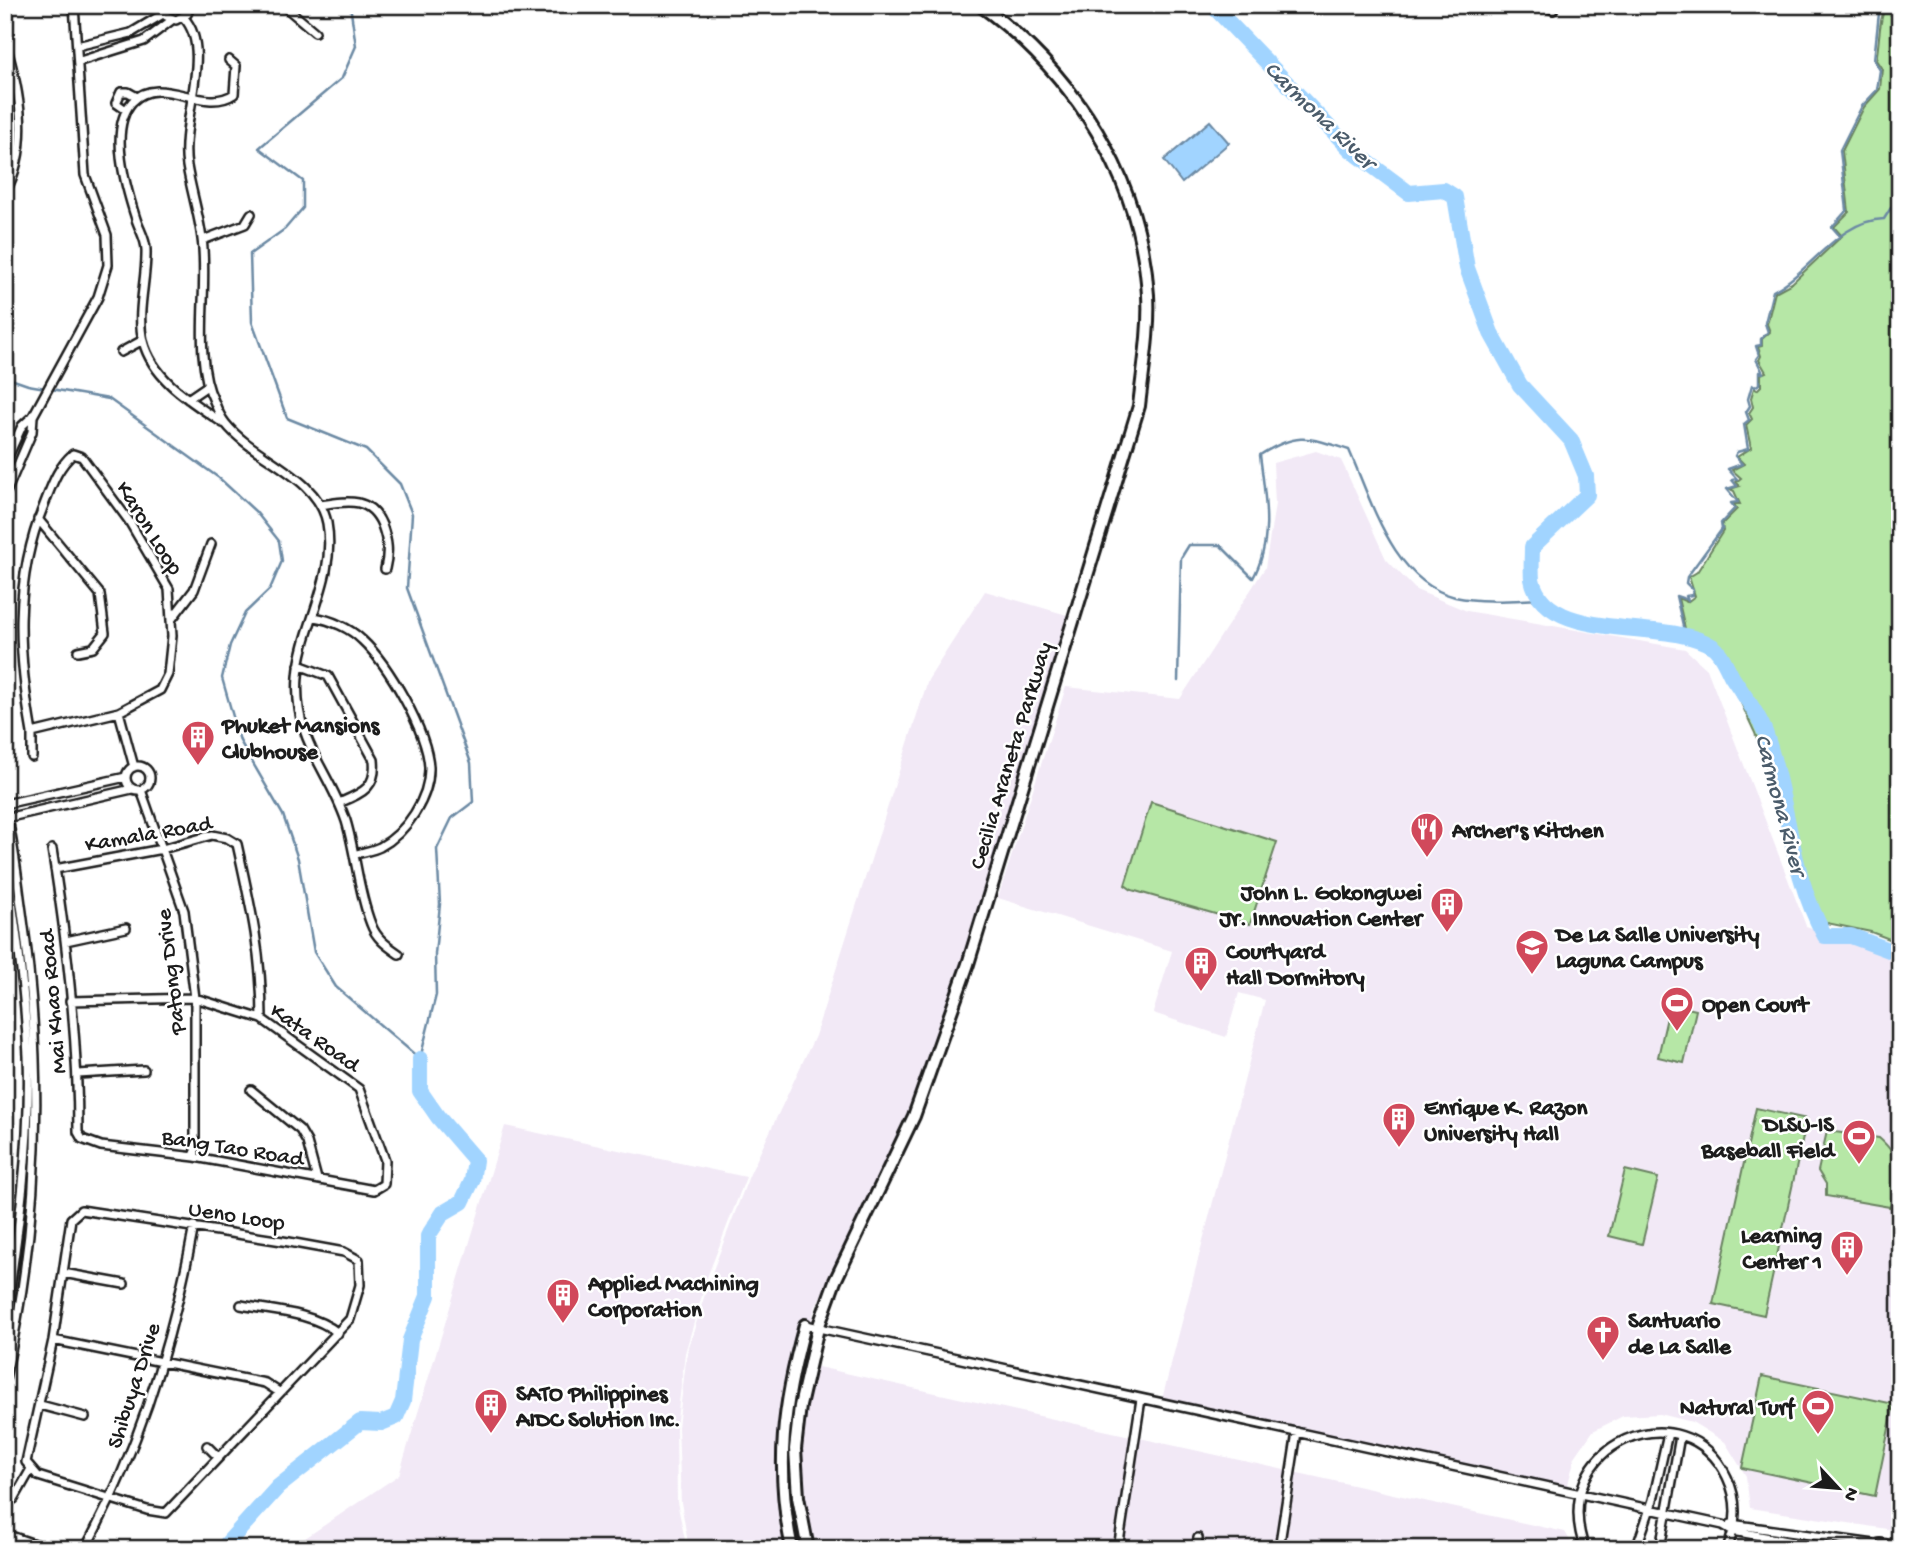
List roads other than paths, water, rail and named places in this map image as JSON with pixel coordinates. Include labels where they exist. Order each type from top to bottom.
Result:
[{"type":"street","points":[[5,463],[23,426],[38,408],[98,298],[108,265],[107,235],[85,175],[80,61],[74,5]]},
{"type":"street","points":[[161,5],[163,14],[172,20]]},
{"type":"street","points":[[184,18],[191,5]]},
{"type":"street","points":[[283,5],[314,32]]},
{"type":"street","name":"Cecilia Araneta Parkway","points":[[808,1549],[799,1497],[795,1449],[800,1406],[818,1328],[835,1281],[914,1116],[968,964],[1139,406],[1145,356],[1147,293],[1142,253],[1127,193],[1083,108],[1061,78],[1031,47],[980,5]]},
{"type":"street","points":[[1544,5],[1553,10]]},
{"type":"street","points":[[77,46],[131,33],[163,14]]},
{"type":"street","points":[[80,61],[144,41],[172,20],[184,18]]},
{"type":"street","points":[[184,18],[196,38],[192,99],[185,127],[184,149],[203,240],[206,386],[227,425]]},
{"type":"street","points":[[5,42],[19,87],[21,141],[14,178],[5,193]]},
{"type":"street","points":[[229,60],[236,66],[234,94],[211,102],[168,91],[150,92],[137,97],[121,121],[121,163],[146,247],[143,340],[163,378],[283,468],[320,505],[327,521],[328,562],[297,680],[303,733],[339,803],[371,924],[379,940],[399,954]]},
{"type":"street","points":[[126,110],[116,103],[121,92],[137,97]]},
{"type":"street","points":[[203,240],[245,224],[251,214]]},
{"type":"street","points":[[121,352],[143,340]]},
{"type":"street","points":[[188,398],[206,386]]},
{"type":"street","points":[[5,495],[32,432],[33,416]]},
{"type":"street","name":"Karon Loop","points":[[73,454],[82,457],[129,521],[169,589],[171,620],[168,674],[160,690],[119,712],[32,733],[20,668],[20,615],[26,557],[38,519],[60,466],[73,454]]},
{"type":"street","points":[[320,505],[350,500],[366,504],[376,512],[390,551],[385,569]]},
{"type":"street","points":[[38,519],[100,594],[105,633],[93,648],[78,651]]},
{"type":"street","points":[[171,620],[194,590],[211,544]]},
{"type":"street","points":[[314,617],[338,624],[360,637],[373,651],[404,700],[423,744],[429,768],[423,797],[405,825],[380,846],[354,855]]},
{"type":"street","points":[[299,665],[328,676],[374,760],[376,775],[371,787],[339,803]]},
{"type":"street","points":[[119,712],[134,767]]},
{"type":"street","points":[[32,733],[32,757]]},
{"type":"street","points":[[5,1379],[25,1268],[35,1169],[36,1054],[26,937],[5,806],[126,777],[134,767]]},
{"type":"street","points":[[7,818],[132,789],[141,790],[149,783],[149,776],[145,769],[134,767]]},
{"type":"street","points":[[126,777],[132,789]]},
{"type":"street","name":"Patong Drive","points":[[141,790],[184,911],[195,998],[195,1157]]},
{"type":"street","name":"Kamala Road","points":[[55,869],[162,849],[212,835],[227,838],[236,844],[256,928],[262,967],[262,1019]]},
{"type":"street","name":"Mai Khao Road","points":[[52,849],[66,942],[78,1074],[78,1132]]},
{"type":"street","points":[[5,854],[24,990],[28,1059],[26,1165],[5,1322]]},
{"type":"street","points":[[66,942],[126,928]]},
{"type":"street","name":"Kata Road","points":[[70,1002],[195,998],[262,1019],[359,1089],[385,1160],[384,1184]]},
{"type":"street","points":[[78,1074],[144,1070]]},
{"type":"street","points":[[251,1090],[299,1130],[307,1142],[317,1179]]},
{"type":"street","name":"Bang Tao Road","points":[[78,1132],[82,1139],[101,1146],[195,1157],[374,1190],[384,1184]]},
{"type":"street","name":"Ueno Loop","points":[[81,1210],[194,1226],[352,1255],[359,1260],[361,1267],[358,1299],[350,1319],[166,1513],[38,1476],[26,1462],[40,1405],[63,1273],[71,1220],[76,1212],[81,1210]]},
{"type":"street","name":"Shibuya Drive","points":[[85,1549],[113,1499],[162,1364],[181,1294],[194,1226]]},
{"type":"street","points":[[63,1273],[124,1284]]},
{"type":"street","points":[[241,1305],[303,1316],[324,1323],[338,1333]]},
{"type":"street","points":[[792,1549],[782,1485],[781,1448],[786,1401],[805,1325],[1830,1549]]},
{"type":"street","points":[[52,1340],[265,1383],[279,1392]]},
{"type":"street","points":[[1118,1549],[1141,1399]]},
{"type":"street","points":[[40,1405],[85,1417]]},
{"type":"street","points":[[1297,1432],[1279,1547],[1299,1549]]},
{"type":"street","points":[[1636,1549],[1649,1510],[1668,1433]]},
{"type":"street","points":[[1585,1549],[1578,1530],[1578,1495],[1586,1475],[1612,1446],[1629,1437],[1668,1433],[1680,1436],[1712,1455],[1724,1470],[1732,1487],[1734,1527],[1727,1549]]},
{"type":"street","points":[[1660,1549],[1680,1436]]},
{"type":"street","points":[[207,1446],[218,1457]]},
{"type":"street","points":[[14,1499],[31,1469]]},
{"type":"street","points":[[1734,1527],[1900,1548]]},
{"type":"street","points":[[5,1534],[49,1549]]},
{"type":"street","points":[[1196,1549],[1198,1538]]},
{"type":"street","points":[[1865,1549],[1880,1545]]},
{"type":"street","points":[[5,1546],[13,1549]]},
{"type":"water","points":[[1210,121],[1229,143],[1182,183],[1164,160]]},
{"type":"waterway","points":[[5,377],[28,385],[109,399],[219,478],[256,512],[279,541],[282,561],[270,589],[245,613],[230,645],[222,678],[240,741],[283,815],[298,859],[314,952],[336,987],[420,1059],[436,995],[435,954],[440,904],[437,849],[452,818],[473,802],[471,763],[407,588],[412,514],[400,484],[366,450],[287,418],[252,322],[250,254],[285,229],[303,208],[303,181],[259,148],[342,78],[356,46],[350,5]]},
{"type":"waterway","name":"Carmona River","points":[[1212,5],[1350,149],[1409,193],[1444,190],[1455,197],[1467,268],[1491,333],[1520,385],[1571,440],[1586,476],[1587,495],[1532,547],[1532,579],[1542,600],[1559,613],[1583,622],[1667,633],[1692,638],[1715,648],[1765,732],[1804,887],[1825,936],[1851,936],[1900,954]]},
{"type":"waterway","points":[[1839,235],[1832,227],[1847,210],[1840,150],[1862,106],[1877,90],[1880,70],[1874,60],[1879,13],[1884,5]]},
{"type":"waterway","points":[[1685,635],[1676,596],[1688,600],[1686,596],[1692,595],[1693,590],[1686,583],[1687,577],[1722,529],[1721,523],[1735,508],[1731,503],[1738,502],[1727,489],[1737,486],[1732,480],[1737,479],[1728,469],[1742,464],[1735,456],[1737,452],[1748,449],[1744,424],[1749,420],[1746,412],[1750,406],[1748,399],[1752,385],[1755,387],[1759,384],[1759,372],[1763,373],[1756,359],[1759,355],[1756,346],[1761,345],[1761,339],[1768,332],[1765,323],[1773,291],[1839,237],[1853,228],[1884,219],[1894,203],[1900,201]]},
{"type":"waterway","points":[[1178,681],[1181,558],[1189,545],[1220,545],[1253,578],[1260,563],[1266,533],[1266,502],[1260,455],[1294,439],[1313,440],[1349,450],[1387,537],[1416,575],[1434,588],[1455,597],[1476,600],[1541,599]]},
{"type":"waterway","points":[[222,1549],[278,1487],[360,1422],[381,1423],[396,1417],[403,1401],[410,1340],[428,1296],[428,1236],[443,1213],[462,1202],[472,1181],[475,1160],[438,1117],[420,1091],[420,1059]]},
{"type":"place","name":"Phuket Mansions Clubhouse","points":[[198,767]]},
{"type":"place","name":"Archer's Kitchen","points":[[1427,859]]},
{"type":"place","name":"John L. Gokongwei Jr. Innovation Center","points":[[1447,934]]},
{"type":"place","name":"De La Salle University Laguna Campus","points":[[1532,976]]},
{"type":"place","name":"Courtyard Hall Dormitory","points":[[1201,993]]},
{"type":"place","name":"Open Court","points":[[1677,1033]]},
{"type":"place","name":"Enrique K. Razon University Hall","points":[[1399,1149]]},
{"type":"place","name":"DLSU-IS Baseball Field","points":[[1859,1166]]},
{"type":"place","name":"Learning Center 1","points":[[1847,1277]]},
{"type":"place","name":"Applied Machining Corporation","points":[[563,1325]]},
{"type":"place","name":"Santuario de La Salle","points":[[1603,1362]]},
{"type":"place","name":"SATO Philippines AIDC Solution Inc.","points":[[491,1435]]},
{"type":"place","name":"Natural Turf","points":[[1818,1436]]}]
